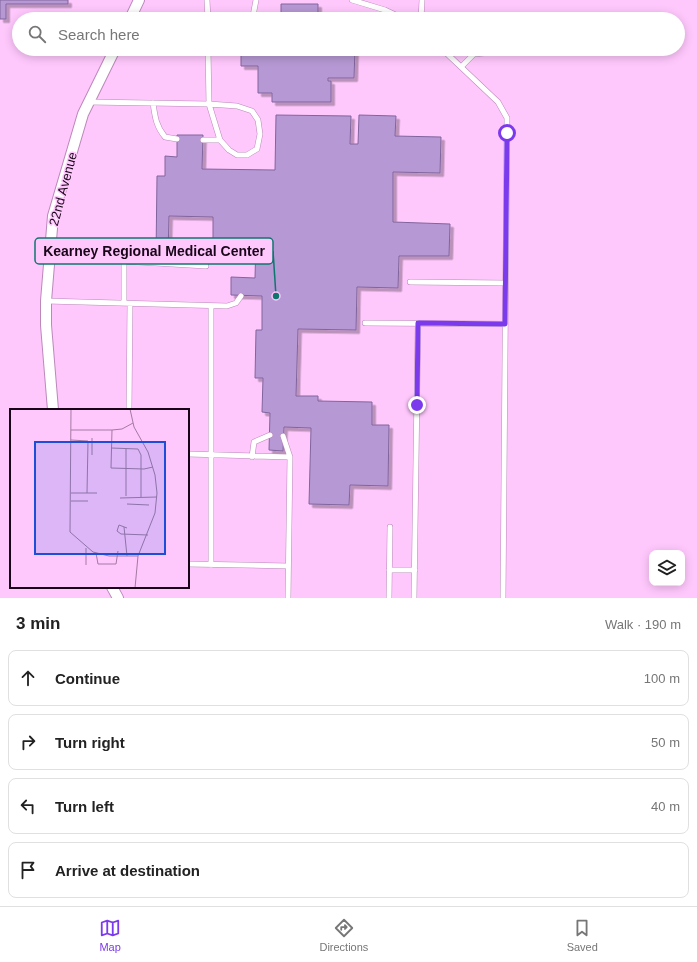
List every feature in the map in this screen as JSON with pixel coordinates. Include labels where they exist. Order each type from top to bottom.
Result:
[{"type":"street","points":[[134,12],[140,0]]},
{"type":"street","name":"22nd Avenue","points":[[53,409],[46,325],[46,301],[53,216],[83,114],[112,56]]},
{"type":"street","points":[[113,588],[118,598]]},
{"type":"lane","points":[[207,0],[208,12]]},
{"type":"lane","points":[[254,12],[256,0]]},
{"type":"lane","points":[[352,0],[369,2],[389,12]]},
{"type":"lane","points":[[421,12],[422,0]]},
{"type":"lane","points":[[89,102],[209,104],[237,106],[252,111],[258,120],[260,134],[257,149],[247,155],[237,155],[229,150],[220,140],[209,104],[208,56]]},
{"type":"lane","points":[[450,56],[498,102],[507,118],[503,598]]},
{"type":"lane","points":[[462,67],[472,56]]},
{"type":"lane","points":[[153,103],[155,122],[159,130],[165,137],[177,139]]},
{"type":"lane","points":[[203,140],[220,140]]},
{"type":"lane","points":[[88,258],[206,266]]},
{"type":"lane","points":[[124,260],[124,303]]},
{"type":"lane","points":[[410,282],[505,283]]},
{"type":"lane","points":[[46,301],[211,307],[227,306],[236,303],[241,296]]},
{"type":"lane","points":[[129,409],[130,304]]},
{"type":"lane","points":[[211,307],[211,565]]},
{"type":"lane","points":[[366,323],[505,324]]},
{"type":"lane","points":[[414,598],[418,323]]},
{"type":"lane","points":[[252,457],[254,442],[270,435]]},
{"type":"lane","points":[[283,436],[290,457],[288,598]]},
{"type":"lane","points":[[189,454],[290,457]]},
{"type":"lane","points":[[389,598],[390,527]]},
{"type":"lane","points":[[189,564],[288,566]]},
{"type":"lane","points":[[389,570],[414,570]]},
{"type":"building","points":[[0,0],[68,0],[68,4],[6,4],[6,19],[0,19]]},
{"type":"building","points":[[281,4],[318,4],[318,12],[281,12]]},
{"type":"building","points":[[241,56],[355,56],[354,78],[328,78],[328,81],[331,81],[331,102],[272,102],[272,93],[258,93],[258,66],[241,66]]},
{"type":"building","points":[[276,115],[351,116],[350,144],[358,144],[359,115],[396,116],[395,136],[441,137],[440,173],[393,172],[393,222],[450,224],[449,256],[399,256],[398,288],[357,287],[356,330],[298,329],[296,396],[318,396],[318,401],[372,402],[372,425],[389,425],[388,486],[350,485],[349,505],[309,504],[311,428],[284,427],[283,451],[269,450],[270,413],[262,412],[263,378],[255,378],[256,330],[262,330],[262,296],[231,295],[231,277],[255,278],[256,240],[213,239],[213,217],[169,216],[168,255],[156,255],[157,176],[165,176],[165,156],[177,157],[177,135],[203,135],[202,169],[275,170]]},
{"type":"place","name":"Kearney Regional Medical Center","points":[[276,296]]},
{"type":"route","points":[[417,405],[418,323],[505,324],[507,133]]}]
